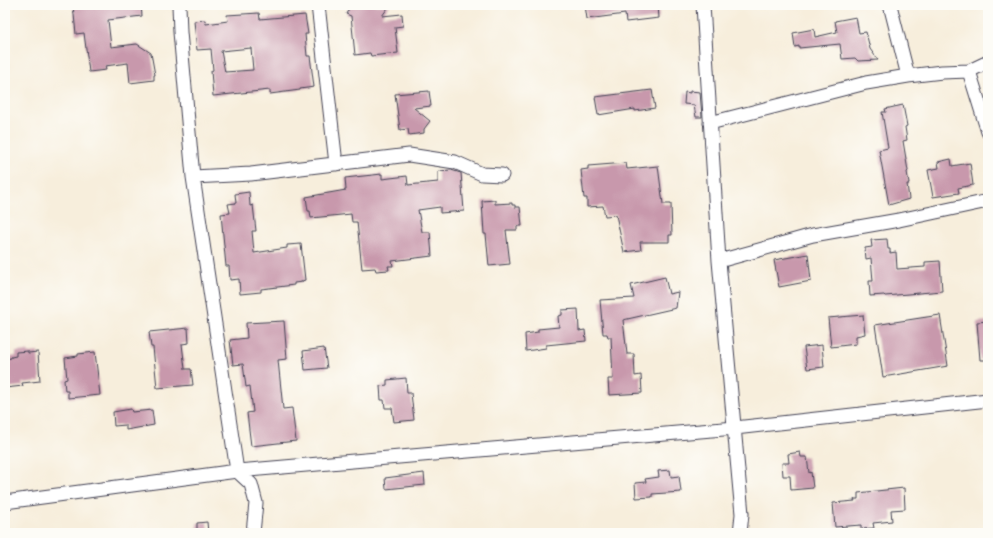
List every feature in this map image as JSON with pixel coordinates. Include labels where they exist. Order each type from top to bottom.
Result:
[{"type":"street","points":[[179,5],[193,177],[237,471],[251,484],[256,503],[253,533]]},
{"type":"street","points":[[318,5],[336,164]]},
{"type":"street","points":[[703,5],[719,261],[742,514],[746,533]]},
{"type":"street","points":[[890,5],[908,76]]},
{"type":"street","points":[[710,123],[866,84],[908,76],[942,72],[970,71],[988,62]]},
{"type":"street","points":[[970,71],[988,132]]},
{"type":"street","points":[[193,177],[251,174],[409,155],[455,162],[482,174],[502,175]]},
{"type":"street","points":[[719,261],[813,235],[899,220],[988,201]]},
{"type":"street","points":[[5,502],[237,471],[735,428],[988,400]]},
{"type":"street","points":[[740,533],[742,514]]},
{"type":"building","points":[[73,5],[141,5],[142,16],[108,20],[111,47],[137,44],[151,53],[155,75],[154,80],[130,83],[128,63],[105,66],[106,70],[89,72],[84,33],[76,34]]},
{"type":"building","points":[[351,5],[390,5],[382,16],[402,14],[403,26],[395,27],[398,53],[371,56],[370,53],[355,55],[351,16],[346,14]]},
{"type":"building","points":[[585,5],[658,5],[659,18],[626,22],[625,14],[587,19]]},
{"type":"building","points":[[259,13],[260,19],[305,15],[308,34],[305,34],[307,56],[310,56],[314,87],[270,94],[270,90],[213,96],[211,49],[197,50],[194,21],[205,20],[206,24],[228,21],[227,15]],"holes":[[[251,48],[253,70],[225,72],[221,51]]]},
{"type":"building","points":[[856,17],[859,33],[866,32],[870,49],[878,60],[858,61],[855,58],[842,59],[840,44],[799,48],[799,46],[795,47],[793,33],[814,29],[815,37],[837,32],[835,21]]},
{"type":"building","points":[[652,90],[655,108],[635,111],[635,109],[598,115],[595,97]]},
{"type":"building","points":[[429,91],[431,106],[414,108],[430,121],[424,129],[424,133],[409,135],[408,129],[400,130],[395,94]]},
{"type":"building","points":[[690,91],[700,92],[702,117],[696,117],[694,105],[684,104],[685,92],[690,93]]},
{"type":"building","points":[[903,105],[907,126],[905,127],[907,140],[903,141],[908,171],[909,184],[907,184],[909,199],[889,205],[879,150],[888,148],[882,112],[886,112],[885,109]]},
{"type":"building","points":[[951,159],[952,166],[970,163],[973,185],[958,188],[959,193],[933,197],[928,170],[939,168],[938,162]]},
{"type":"building","points":[[626,163],[627,169],[658,166],[663,204],[671,204],[672,235],[669,235],[669,242],[640,242],[641,250],[624,252],[616,215],[605,216],[603,206],[587,207],[587,198],[584,198],[581,170],[588,169],[588,166]]},
{"type":"building","points":[[451,170],[461,173],[464,211],[440,213],[440,207],[418,210],[422,232],[430,232],[432,256],[392,261],[393,266],[388,266],[389,270],[376,271],[375,268],[362,269],[357,222],[352,222],[351,214],[311,218],[310,211],[308,211],[306,197],[346,190],[345,178],[382,174],[382,179],[407,176],[408,185],[438,182],[438,171]]},
{"type":"building","points":[[249,192],[250,206],[253,205],[256,231],[252,231],[254,253],[287,248],[287,245],[301,244],[305,280],[302,282],[294,283],[294,285],[261,289],[261,292],[240,294],[239,279],[230,280],[229,266],[226,266],[221,214],[230,213],[228,204],[236,203],[235,194]]},
{"type":"building","points":[[495,200],[495,204],[512,203],[515,207],[520,207],[522,226],[517,226],[517,230],[506,230],[510,264],[489,266],[486,234],[484,234],[482,201]]},
{"type":"building","points":[[887,239],[890,253],[896,252],[897,269],[925,267],[925,262],[940,261],[942,291],[870,296],[869,281],[873,281],[871,258],[866,259],[865,248],[872,247],[871,240]]},
{"type":"building","points":[[808,254],[811,281],[779,287],[774,260]]},
{"type":"building","points":[[665,277],[669,294],[678,292],[676,308],[623,320],[627,354],[634,354],[635,376],[641,375],[642,393],[609,395],[608,379],[613,379],[611,337],[608,337],[607,334],[603,334],[600,300],[634,298],[631,285]]},
{"type":"building","points":[[578,309],[579,331],[585,330],[586,341],[546,345],[546,348],[526,351],[525,334],[538,332],[538,329],[559,327],[558,316],[562,315],[562,310]]},
{"type":"building","points":[[863,315],[865,334],[856,336],[856,344],[831,347],[828,318]]},
{"type":"building","points":[[940,315],[948,366],[883,377],[875,325]]},
{"type":"building","points":[[284,321],[287,359],[278,360],[283,409],[292,408],[296,441],[251,446],[247,413],[253,412],[250,386],[246,387],[243,364],[233,365],[230,340],[247,338],[246,323]]},
{"type":"building","points":[[988,321],[988,360],[980,360],[977,322]]},
{"type":"building","points":[[188,328],[189,343],[182,344],[185,369],[191,369],[193,385],[157,388],[153,347],[151,347],[149,332]]},
{"type":"building","points":[[822,345],[824,367],[807,369],[804,347]]},
{"type":"building","points":[[324,348],[327,368],[305,370],[303,351]]},
{"type":"building","points":[[28,351],[28,353],[38,352],[40,381],[22,383],[23,386],[5,388],[5,359],[16,356],[16,352]]},
{"type":"building","points":[[95,352],[100,395],[68,398],[68,391],[65,391],[64,380],[67,379],[65,358],[78,356],[78,354]]},
{"type":"building","points":[[406,378],[407,393],[411,393],[414,420],[394,422],[392,408],[385,408],[384,400],[381,400],[380,386],[387,385],[387,380]]},
{"type":"building","points":[[131,409],[132,412],[152,410],[154,425],[126,430],[126,425],[114,426],[113,412]]},
{"type":"building","points":[[800,452],[801,457],[807,457],[813,488],[791,490],[790,476],[783,476],[782,463],[789,463],[788,454]]},
{"type":"building","points":[[670,470],[671,477],[679,476],[681,492],[652,494],[652,497],[636,498],[635,483],[646,482],[645,479],[659,477],[658,471]]},
{"type":"building","points":[[424,473],[425,485],[386,489],[385,478]]},
{"type":"building","points":[[904,488],[905,509],[891,510],[892,521],[873,523],[874,528],[861,529],[861,525],[835,527],[833,503],[855,501],[854,499],[858,499],[858,493]]},
{"type":"building","points":[[207,522],[208,533],[197,533],[197,523]]}]
